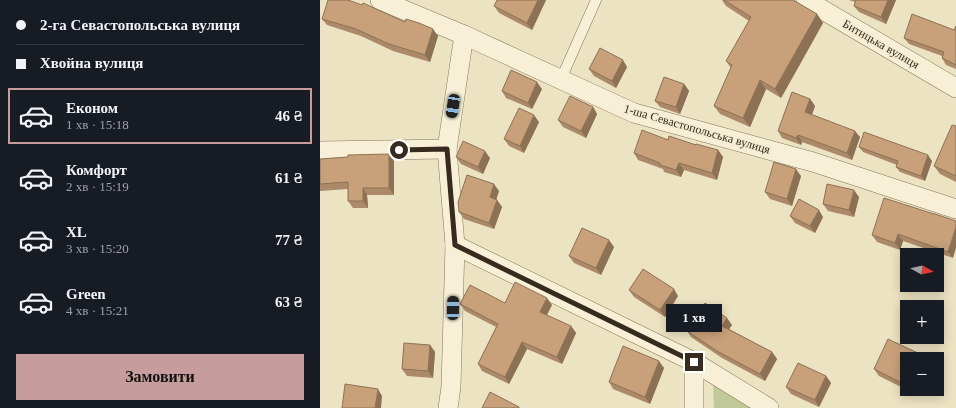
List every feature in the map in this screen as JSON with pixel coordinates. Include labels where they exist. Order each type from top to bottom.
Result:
[{"type":"street","name":"1-ша Севастопольська вулиця","points":[[380,0],[464,35],[634,113],[813,162],[956,209]]},
{"type":"street","name":"Битицька вулиця","points":[[806,0],[956,88]]},
{"type":"street","points":[[448,408],[451,387],[455,245],[447,149],[464,35]]},
{"type":"street","points":[[320,151],[447,149]]},
{"type":"street","points":[[455,245],[694,362],[770,408]]},
{"type":"street","points":[[694,362],[694,408]]},
{"type":"lane","points":[[561,79],[596,0]]},
{"type":"green space","points":[[713,382],[755,408],[714,408]]},
{"type":"building","points":[[328,0],[348,0],[362,5],[363,3],[405,22],[406,19],[433,29],[425,55],[389,44],[356,29],[322,19]]},
{"type":"building","points":[[497,0],[538,0],[527,23],[494,6]]},
{"type":"building","points":[[724,0],[793,0],[817,14],[775,89],[760,80],[743,118],[714,106],[732,65],[726,61],[751,17]]},
{"type":"building","points":[[856,0],[888,0],[881,17],[854,6]]},
{"type":"building","points":[[912,14],[954,30],[956,26],[956,65],[942,58],[944,52],[904,38]]},
{"type":"building","points":[[600,48],[623,60],[612,81],[589,69]]},
{"type":"building","points":[[511,70],[537,82],[528,103],[502,91]]},
{"type":"building","points":[[664,77],[684,84],[676,107],[655,101]]},
{"type":"building","points":[[792,92],[810,99],[805,112],[855,131],[847,153],[798,135],[796,138],[778,131]]},
{"type":"building","points":[[570,96],[593,107],[581,131],[558,120]]},
{"type":"building","points":[[519,108],[534,115],[520,146],[504,139]]},
{"type":"building","points":[[952,125],[956,126],[956,176],[934,166]]},
{"type":"building","points":[[642,130],[668,140],[669,136],[696,145],[718,150],[712,173],[679,163],[676,170],[660,165],[660,163],[634,153]]},
{"type":"building","points":[[864,132],[928,155],[921,176],[896,167],[898,161],[859,147]]},
{"type":"building","points":[[463,141],[485,151],[478,167],[456,157]]},
{"type":"building","points":[[389,154],[389,188],[363,188],[363,201],[348,201],[348,182],[320,184],[320,159],[348,157],[348,155]]},
{"type":"building","points":[[774,162],[796,169],[787,199],[765,192]]},
{"type":"building","points":[[467,175],[494,184],[490,197],[497,200],[489,223],[459,212],[458,202]]},
{"type":"building","points":[[827,184],[854,190],[849,210],[823,204]]},
{"type":"building","points":[[884,198],[956,221],[956,227],[948,252],[944,251],[944,248],[937,248],[898,234],[895,243],[872,235]]},
{"type":"building","points":[[799,199],[819,210],[810,226],[790,216]]},
{"type":"building","points":[[582,228],[609,240],[596,268],[569,256]]},
{"type":"building","points":[[643,269],[674,289],[660,310],[629,290]]},
{"type":"building","points":[[515,282],[547,298],[540,312],[571,326],[557,357],[522,342],[505,377],[478,364],[498,324],[460,304],[470,285],[505,303]]},
{"type":"building","points":[[705,303],[727,318],[722,326],[772,352],[760,374],[717,351],[687,331]]},
{"type":"building","points":[[888,339],[916,352],[900,352],[900,382],[874,369]]},
{"type":"building","points":[[404,343],[430,345],[428,371],[402,369]]},
{"type":"building","points":[[623,346],[659,361],[645,397],[609,382]]},
{"type":"building","points":[[798,363],[826,376],[815,400],[786,387]]},
{"type":"building","points":[[345,384],[378,389],[375,408],[342,408]]},
{"type":"building","points":[[490,392],[519,407],[519,408],[482,408]]},
{"type":"route","points":[[399,150],[447,149],[455,245],[694,362]]}]
